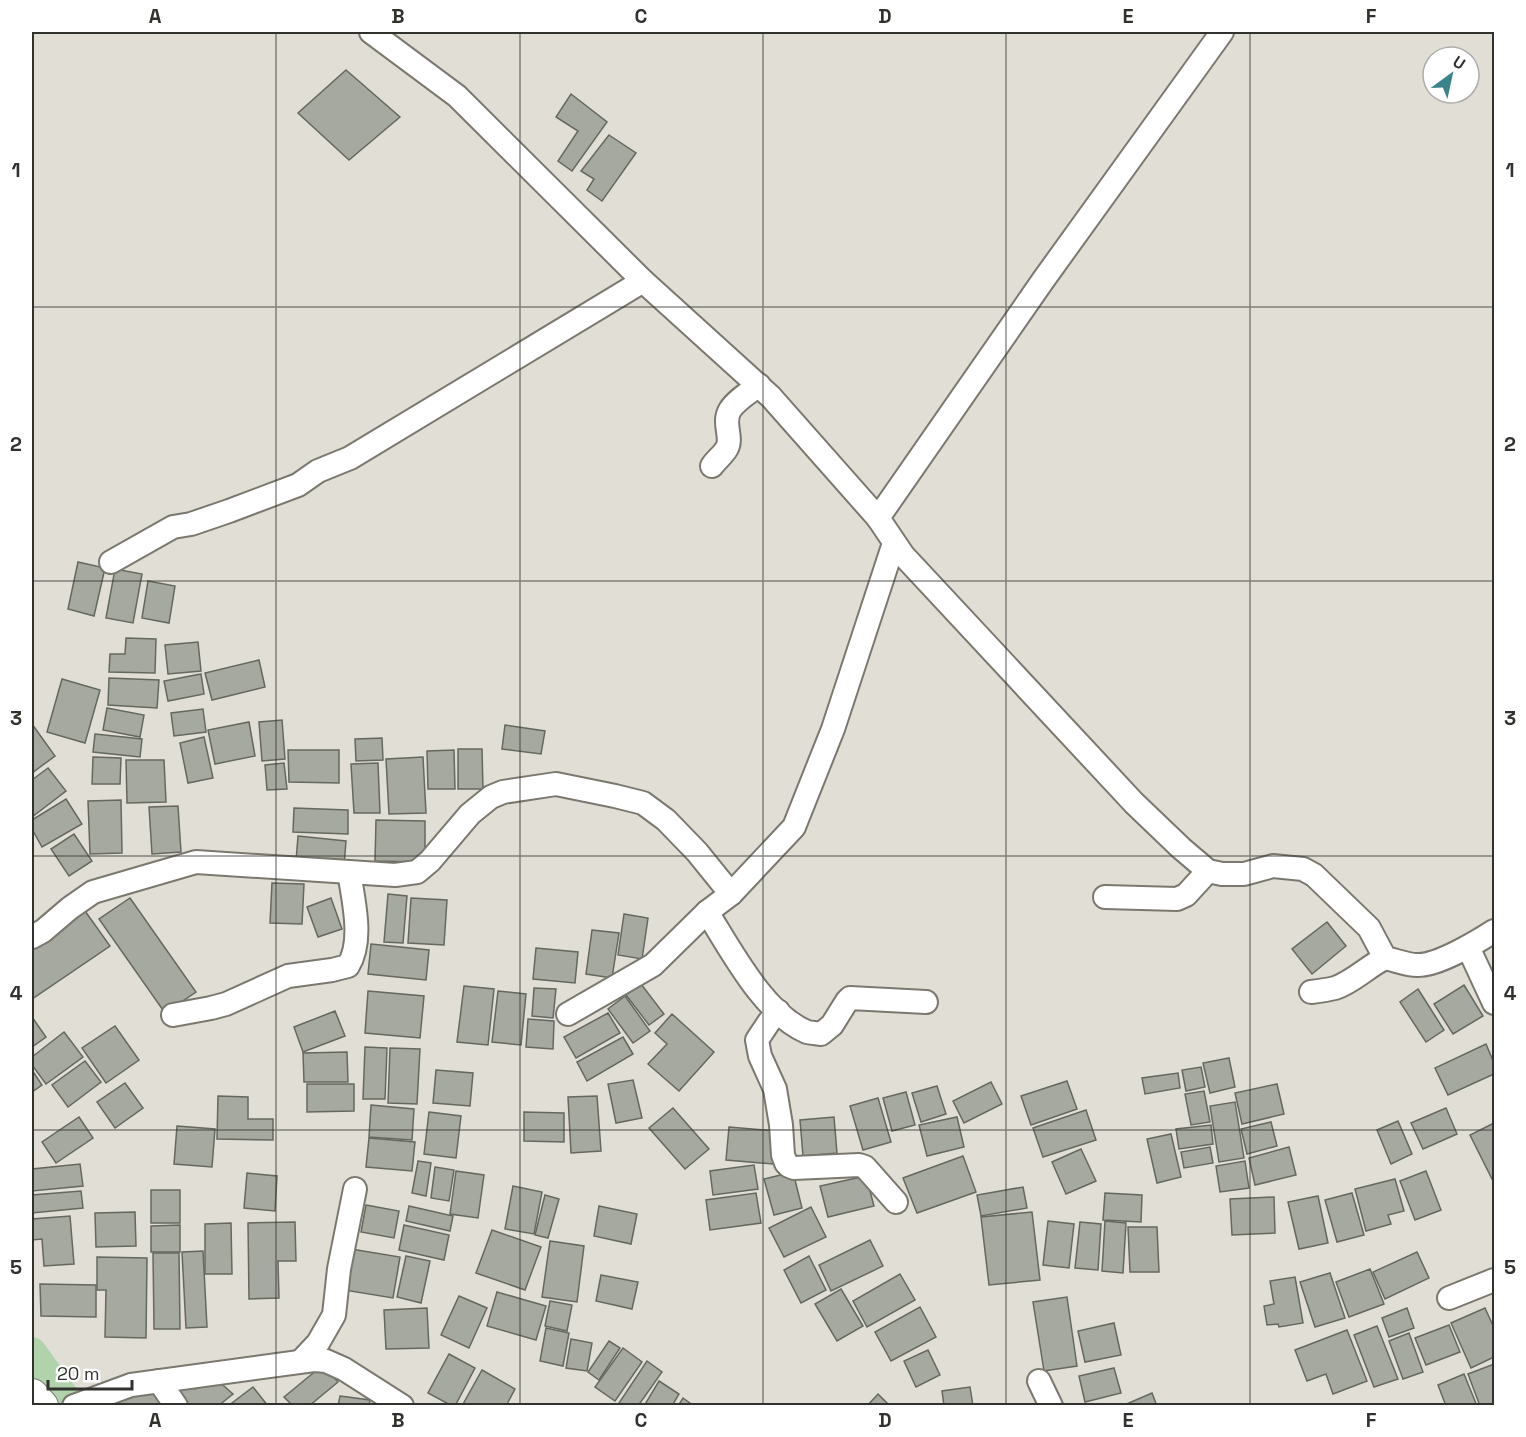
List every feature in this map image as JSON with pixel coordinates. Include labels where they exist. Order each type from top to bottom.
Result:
[{"type":"main road","points":[[32,1395],[42,1406]]},
{"type":"street","points":[[371,32],[457,96],[643,281],[771,397],[878,518],[903,555],[1134,803],[1181,848],[1208,871],[1222,874],[1244,874],[1273,866],[1303,869],[1314,875],[1369,928],[1384,958]]},
{"type":"street","points":[[878,518],[1222,32]]},
{"type":"street","points":[[111,562],[173,528],[229,511],[298,485],[318,471],[350,458],[643,281]]},
{"type":"street","points":[[712,466],[728,447],[726,419],[729,411],[759,385]]},
{"type":"street","points":[[568,1014],[653,965],[707,912],[731,894],[794,827],[833,729],[894,543]]},
{"type":"street","points":[[32,938],[93,892],[196,862],[394,875],[417,872],[430,861],[470,814],[491,796],[502,792],[556,784],[643,803],[666,820],[697,852],[731,894]]},
{"type":"street","points":[[1105,897],[1178,899],[1186,895],[1208,871]]},
{"type":"street","points":[[173,1015],[226,1004],[288,975],[348,966],[356,941],[349,872]]},
{"type":"street","points":[[707,912],[769,1004],[789,1021],[808,1032],[821,1034],[832,1025],[850,998],[926,1002]]},
{"type":"street","points":[[1311,992],[1336,987],[1384,958],[1416,965],[1429,964],[1468,947],[1494,931]]},
{"type":"street","points":[[1468,947],[1494,1003]]},
{"type":"street","points":[[778,1011],[757,1040],[760,1056],[775,1089],[786,1163],[794,1168],[859,1165],[865,1167],[896,1202]]},
{"type":"street","points":[[301,1361],[318,1343],[334,1315],[339,1269],[355,1189]]},
{"type":"street","points":[[1449,1298],[1494,1280]]},
{"type":"street","points":[[74,1406],[131,1385],[314,1360],[326,1361],[344,1369],[402,1406]]},
{"type":"street","points":[[159,1381],[176,1406]]},
{"type":"street","points":[[1039,1381],[1051,1406]]},
{"type":"building","points":[[346,70],[400,117],[349,160],[298,113]]},
{"type":"building","points":[[571,94],[607,122],[572,171],[558,161],[578,131],[556,117]]},
{"type":"building","points":[[609,135],[636,153],[602,201],[587,190],[594,179],[581,171]]},
{"type":"building","points":[[78,562],[105,568],[94,616],[68,609]]},
{"type":"building","points":[[115,569],[142,574],[133,623],[106,618]]},
{"type":"building","points":[[148,581],[175,586],[169,623],[142,618]]},
{"type":"building","points":[[126,638],[156,639],[155,673],[109,672],[110,654],[125,654]]},
{"type":"building","points":[[198,642],[201,671],[168,674],[165,645]]},
{"type":"building","points":[[259,660],[265,687],[212,700],[205,673]]},
{"type":"building","points":[[201,674],[204,694],[168,701],[164,681]]},
{"type":"building","points":[[109,678],[159,680],[157,708],[108,705]]},
{"type":"building","points":[[62,679],[100,690],[85,743],[47,732]]},
{"type":"building","points":[[107,708],[144,715],[140,737],[103,730]]},
{"type":"building","points":[[203,709],[206,732],[174,736],[171,713]]},
{"type":"building","points":[[282,720],[285,759],[262,761],[259,722]]},
{"type":"building","points":[[249,722],[255,756],[215,764],[208,730]]},
{"type":"building","points":[[32,724],[55,756],[32,773]]},
{"type":"building","points":[[505,725],[545,731],[541,754],[502,749]]},
{"type":"building","points":[[95,734],[142,739],[140,757],[93,752]]},
{"type":"building","points":[[204,737],[213,778],[188,783],[180,743]]},
{"type":"building","points":[[382,738],[383,760],[356,761],[355,739]]},
{"type":"building","points":[[458,749],[482,749],[483,789],[458,789]]},
{"type":"building","points":[[288,750],[339,750],[339,783],[289,782]]},
{"type":"building","points":[[454,750],[455,789],[428,789],[427,751]]},
{"type":"building","points":[[93,757],[121,758],[120,784],[92,784]]},
{"type":"building","points":[[423,757],[426,813],[389,814],[386,759]]},
{"type":"building","points":[[126,760],[164,760],[166,802],[127,803]]},
{"type":"building","points":[[284,763],[287,789],[267,790],[265,765]]},
{"type":"building","points":[[378,763],[380,813],[354,813],[351,764]]},
{"type":"building","points":[[48,768],[66,791],[32,817],[32,780]]},
{"type":"building","points":[[66,799],[82,824],[42,847],[32,829],[32,820]]},
{"type":"building","points":[[121,800],[122,853],[90,854],[88,801]]},
{"type":"building","points":[[178,806],[181,852],[152,854],[149,807]]},
{"type":"building","points":[[294,808],[348,810],[348,834],[293,832]]},
{"type":"building","points":[[376,820],[425,821],[425,862],[375,861]]},
{"type":"building","points":[[74,834],[92,861],[69,876],[51,849]]},
{"type":"building","points":[[298,836],[346,841],[344,866],[296,861]]},
{"type":"building","points":[[272,883],[304,884],[302,924],[270,923]]},
{"type":"building","points":[[388,894],[407,896],[403,943],[384,942]]},
{"type":"building","points":[[130,898],[196,992],[165,1013],[99,919]]},
{"type":"building","points":[[331,898],[342,929],[318,937],[307,907]]},
{"type":"building","points":[[411,898],[447,900],[444,945],[408,943]]},
{"type":"building","points":[[85,911],[110,946],[32,999],[32,947]]},
{"type":"building","points":[[624,914],[648,918],[642,959],[618,955]]},
{"type":"building","points":[[1327,922],[1346,946],[1312,974],[1292,949]]},
{"type":"building","points":[[592,930],[619,933],[612,978],[586,974]]},
{"type":"building","points":[[371,944],[429,950],[426,980],[368,974]]},
{"type":"building","points":[[536,948],[578,952],[575,983],[533,979]]},
{"type":"building","points":[[641,984],[664,1014],[649,1025],[626,995]]},
{"type":"building","points":[[1464,985],[1483,1016],[1453,1034],[1434,1004]]},
{"type":"building","points":[[464,986],[494,989],[488,1045],[457,1042]]},
{"type":"building","points":[[534,988],[556,989],[553,1018],[532,1016]]},
{"type":"building","points":[[1418,989],[1444,1030],[1426,1042],[1400,1002]]},
{"type":"building","points":[[368,991],[424,996],[420,1038],[365,1033]]},
{"type":"building","points":[[498,991],[526,994],[521,1045],[492,1042]]},
{"type":"building","points":[[625,996],[650,1031],[633,1043],[608,1009]]},
{"type":"building","points":[[335,1011],[345,1036],[303,1052],[294,1027]]},
{"type":"building","points":[[608,1013],[620,1033],[576,1058],[564,1037]]},
{"type":"building","points":[[672,1014],[714,1052],[679,1091],[648,1064],[667,1044],[655,1033]]},
{"type":"building","points":[[32,1017],[46,1037],[32,1047]]},
{"type":"building","points":[[528,1019],[554,1021],[553,1049],[526,1047]]},
{"type":"building","points":[[115,1026],[139,1060],[106,1083],[82,1048]]},
{"type":"building","points":[[64,1032],[83,1057],[46,1084],[32,1065],[32,1057]]},
{"type":"building","points":[[623,1037],[633,1054],[587,1081],[577,1062]]},
{"type":"building","points":[[1486,1044],[1494,1063],[1494,1074],[1448,1095],[1435,1068]]},
{"type":"building","points":[[365,1047],[387,1048],[385,1099],[363,1099]]},
{"type":"building","points":[[390,1048],[420,1049],[417,1104],[388,1103]]},
{"type":"building","points":[[347,1052],[348,1082],[304,1082],[303,1053]]},
{"type":"building","points":[[1229,1058],[1235,1087],[1210,1093],[1203,1063]]},
{"type":"building","points":[[85,1061],[101,1082],[68,1107],[52,1085]]},
{"type":"building","points":[[1201,1067],[1205,1087],[1186,1091],[1182,1070]]},
{"type":"building","points":[[32,1070],[42,1085],[32,1092]]},
{"type":"building","points":[[436,1070],[473,1073],[470,1106],[433,1103]]},
{"type":"building","points":[[1178,1073],[1180,1088],[1145,1094],[1142,1078]]},
{"type":"building","points":[[633,1080],[642,1118],[616,1123],[608,1084]]},
{"type":"building","points":[[1067,1081],[1077,1109],[1031,1125],[1021,1096]]},
{"type":"building","points":[[991,1082],[1002,1104],[964,1123],[953,1101]]},
{"type":"building","points":[[125,1083],[143,1108],[115,1128],[97,1102]]},
{"type":"building","points":[[307,1084],[354,1084],[354,1111],[307,1112]]},
{"type":"building","points":[[1277,1084],[1284,1114],[1242,1124],[1235,1093]]},
{"type":"building","points":[[937,1086],[946,1114],[921,1122],[912,1093]]},
{"type":"building","points":[[1204,1091],[1210,1122],[1191,1125],[1185,1094]]},
{"type":"building","points":[[906,1092],[915,1125],[892,1131],[883,1098]]},
{"type":"building","points":[[218,1096],[248,1097],[248,1119],[273,1119],[273,1140],[217,1139]]},
{"type":"building","points":[[597,1096],[601,1151],[571,1153],[568,1097]]},
{"type":"building","points":[[878,1098],[891,1142],[863,1150],[850,1106]]},
{"type":"building","points":[[1235,1102],[1244,1158],[1219,1162],[1210,1106]]},
{"type":"building","points":[[371,1105],[414,1109],[412,1140],[369,1137]]},
{"type":"building","points":[[673,1108],[709,1149],[685,1169],[649,1128]]},
{"type":"building","points":[[1446,1108],[1457,1134],[1423,1149],[1411,1123]]},
{"type":"building","points":[[1086,1110],[1096,1140],[1043,1157],[1033,1128]]},
{"type":"building","points":[[429,1112],[461,1116],[456,1158],[424,1154]]},
{"type":"building","points":[[524,1112],[564,1113],[564,1142],[524,1141]]},
{"type":"building","points":[[79,1117],[93,1138],[56,1163],[42,1142]]},
{"type":"building","points":[[834,1117],[837,1153],[803,1156],[800,1120]]},
{"type":"building","points":[[957,1117],[964,1147],[927,1156],[919,1125]]},
{"type":"building","points":[[1398,1121],[1412,1154],[1391,1164],[1377,1130]]},
{"type":"building","points":[[1271,1122],[1277,1146],[1247,1154],[1241,1129]]},
{"type":"building","points":[[1494,1123],[1494,1178],[1492,1179],[1470,1135]]},
{"type":"building","points":[[1211,1125],[1213,1144],[1179,1149],[1176,1129]]},
{"type":"building","points":[[177,1126],[215,1129],[212,1167],[174,1164]]},
{"type":"building","points":[[729,1127],[775,1131],[773,1164],[726,1160]]},
{"type":"building","points":[[1171,1134],[1181,1177],[1157,1183],[1147,1139]]},
{"type":"building","points":[[369,1138],[415,1142],[412,1171],[366,1167]]},
{"type":"building","points":[[1210,1147],[1213,1163],[1184,1168],[1181,1152]]},
{"type":"building","points":[[1289,1147],[1296,1175],[1255,1185],[1249,1158]]},
{"type":"building","points":[[1081,1149],[1096,1181],[1066,1194],[1052,1162]]},
{"type":"building","points":[[963,1156],[976,1192],[917,1213],[903,1178]]},
{"type":"building","points":[[418,1161],[431,1163],[426,1196],[412,1193]]},
{"type":"building","points":[[1245,1161],[1249,1188],[1220,1192],[1216,1166]]},
{"type":"building","points":[[80,1164],[83,1186],[32,1191],[32,1169]]},
{"type":"building","points":[[754,1165],[758,1189],[713,1195],[710,1171]]},
{"type":"building","points":[[435,1167],[454,1170],[449,1201],[431,1198]]},
{"type":"building","points":[[456,1171],[484,1175],[478,1218],[450,1214]]},
{"type":"building","points":[[1426,1171],[1441,1210],[1415,1220],[1400,1181]]},
{"type":"building","points":[[793,1172],[802,1208],[774,1215],[764,1179]]},
{"type":"building","points":[[247,1173],[277,1176],[275,1211],[244,1208]]},
{"type":"building","points":[[866,1176],[874,1206],[828,1217],[820,1186]]},
{"type":"building","points":[[1395,1179],[1404,1211],[1388,1215],[1391,1224],[1366,1231],[1355,1189]]},
{"type":"building","points":[[513,1186],[542,1192],[534,1234],[505,1229]]},
{"type":"building","points":[[1023,1187],[1027,1208],[981,1216],[977,1195]]},
{"type":"building","points":[[151,1190],[180,1190],[180,1223],[151,1223]]},
{"type":"building","points":[[81,1191],[83,1208],[32,1213],[32,1195]]},
{"type":"building","points":[[756,1193],[761,1223],[710,1230],[706,1200]]},
{"type":"building","points":[[1105,1193],[1142,1195],[1141,1222],[1103,1220]]},
{"type":"building","points":[[1352,1193],[1364,1235],[1337,1242],[1325,1200]]},
{"type":"building","points":[[545,1195],[559,1199],[548,1238],[535,1235]]},
{"type":"building","points":[[1318,1196],[1328,1243],[1299,1249],[1288,1202]]},
{"type":"building","points":[[1274,1197],[1275,1233],[1232,1235],[1230,1199]]},
{"type":"building","points":[[366,1205],[399,1211],[394,1238],[361,1232]]},
{"type":"building","points":[[409,1206],[453,1216],[450,1231],[406,1221]]},
{"type":"building","points":[[599,1206],[637,1214],[631,1244],[594,1236]]},
{"type":"building","points":[[811,1207],[826,1237],[784,1257],[769,1228]]},
{"type":"building","points":[[135,1212],[136,1246],[96,1247],[95,1213]]},
{"type":"building","points":[[1032,1212],[1040,1280],[989,1285],[981,1217]]},
{"type":"building","points":[[70,1216],[74,1264],[44,1266],[42,1239],[32,1240],[32,1219]]},
{"type":"building","points":[[1048,1221],[1074,1224],[1069,1268],[1043,1265]]},
{"type":"building","points":[[1105,1221],[1126,1223],[1123,1273],[1102,1271]]},
{"type":"building","points":[[295,1222],[296,1261],[278,1261],[279,1298],[249,1299],[248,1223]]},
{"type":"building","points":[[1080,1222],[1101,1224],[1098,1270],[1075,1268]]},
{"type":"building","points":[[231,1223],[232,1274],[205,1274],[205,1224]]},
{"type":"building","points":[[180,1225],[180,1252],[151,1252],[151,1226]]},
{"type":"building","points":[[404,1225],[449,1235],[444,1260],[399,1250]]},
{"type":"building","points":[[1128,1227],[1157,1227],[1159,1272],[1130,1272]]},
{"type":"building","points":[[492,1230],[541,1247],[525,1290],[476,1273]]},
{"type":"building","points":[[870,1240],[883,1266],[831,1291],[819,1265]]},
{"type":"building","points":[[550,1241],[584,1246],[577,1302],[542,1297]]},
{"type":"building","points":[[351,1249],[400,1257],[393,1298],[344,1290]]},
{"type":"building","points":[[203,1251],[207,1327],[186,1328],[182,1252]]},
{"type":"building","points":[[1417,1252],[1429,1278],[1385,1299],[1373,1272]]},
{"type":"building","points":[[153,1253],[179,1253],[180,1329],[154,1329]]},
{"type":"building","points":[[406,1256],[430,1261],[421,1303],[397,1297]]},
{"type":"building","points":[[809,1256],[826,1290],[801,1303],[784,1270]]},
{"type":"building","points":[[97,1257],[147,1258],[146,1338],[105,1337],[106,1290],[97,1290]]},
{"type":"building","points":[[1370,1269],[1384,1304],[1349,1317],[1336,1282]]},
{"type":"building","points":[[1330,1273],[1345,1318],[1315,1327],[1300,1282]]},
{"type":"building","points":[[900,1274],[915,1300],[867,1327],[853,1301]]},
{"type":"building","points":[[601,1275],[638,1282],[632,1309],[596,1301]]},
{"type":"building","points":[[1295,1277],[1303,1323],[1279,1327],[1278,1324],[1267,1325],[1264,1306],[1274,1304],[1270,1281]]},
{"type":"building","points":[[40,1284],[96,1285],[96,1317],[41,1316]]},
{"type":"building","points":[[841,1289],[863,1326],[837,1341],[815,1304]]},
{"type":"building","points":[[497,1292],[546,1306],[536,1340],[487,1326]]},
{"type":"building","points":[[459,1296],[487,1308],[469,1348],[441,1335]]},
{"type":"building","points":[[1067,1297],[1077,1366],[1044,1371],[1033,1302]]},
{"type":"building","points":[[550,1301],[572,1305],[567,1331],[545,1326]]},
{"type":"building","points":[[920,1307],[936,1337],[891,1361],[875,1332]]},
{"type":"building","points":[[427,1308],[429,1348],[386,1349],[384,1310]]},
{"type":"building","points":[[1407,1308],[1414,1328],[1389,1337],[1382,1318]]},
{"type":"building","points":[[1485,1308],[1494,1328],[1494,1357],[1471,1368],[1451,1323]]},
{"type":"building","points":[[1114,1323],[1121,1355],[1085,1362],[1078,1331]]},
{"type":"building","points":[[1449,1325],[1460,1352],[1426,1365],[1415,1338]]},
{"type":"building","points":[[1377,1326],[1398,1379],[1374,1387],[1354,1335]]},
{"type":"building","points":[[546,1328],[569,1333],[563,1366],[540,1361]]},
{"type":"building","points":[[1347,1330],[1367,1381],[1333,1394],[1326,1374],[1307,1381],[1295,1350]]},
{"type":"building","points":[[1409,1333],[1423,1372],[1403,1379],[1389,1341]]},
{"type":"building","points":[[571,1339],[592,1343],[587,1371],[566,1368]]},
{"type":"building","points":[[609,1341],[620,1348],[599,1380],[588,1372]]},
{"type":"building","points":[[623,1348],[642,1362],[615,1401],[595,1387]]},
{"type":"building","points":[[928,1350],[940,1375],[916,1387],[904,1361]]},
{"type":"building","points":[[449,1354],[475,1368],[455,1406],[428,1393]]},
{"type":"building","points":[[647,1361],[662,1372],[638,1406],[623,1406],[619,1403]]},
{"type":"building","points":[[1494,1364],[1494,1406],[1480,1406],[1468,1374]]},
{"type":"building","points":[[323,1365],[338,1382],[309,1406],[293,1406],[284,1397]]},
{"type":"building","points":[[1114,1368],[1121,1393],[1085,1402],[1079,1376]]},
{"type":"building","points":[[482,1370],[515,1389],[506,1406],[462,1406]]},
{"type":"building","points":[[1464,1374],[1477,1406],[1446,1406],[1438,1385]]},
{"type":"building","points":[[216,1379],[233,1394],[218,1406],[184,1406],[173,1393],[187,1381],[195,1389]]},
{"type":"building","points":[[659,1381],[679,1394],[672,1406],[644,1406]]},
{"type":"building","points":[[155,1386],[167,1406],[120,1406],[118,1402]]},
{"type":"building","points":[[253,1387],[268,1406],[228,1406]]},
{"type":"building","points":[[970,1387],[973,1406],[944,1406],[942,1391]]},
{"type":"building","points":[[1152,1393],[1157,1406],[1122,1406]]},
{"type":"building","points":[[878,1394],[890,1406],[867,1406]]},
{"type":"building","points":[[340,1396],[370,1400],[369,1406],[338,1406]]},
{"type":"building","points":[[683,1398],[694,1406],[678,1406]]},
{"type":"waterway","points":[[32,1351],[72,1406]]}]
